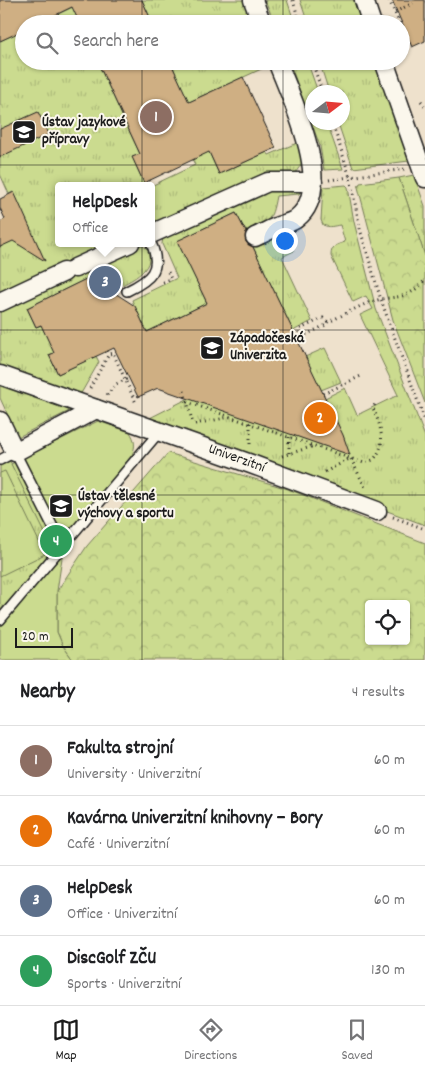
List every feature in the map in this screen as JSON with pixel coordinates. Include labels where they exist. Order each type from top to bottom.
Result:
[{"type":"street","points":[[253,0],[259,15]]},
{"type":"street","points":[[364,0],[369,15]]},
{"type":"street","points":[[255,237],[296,219],[308,206],[312,194],[313,182],[310,149],[280,70]]},
{"type":"street","points":[[387,70],[423,172]]},
{"type":"street","points":[[155,232],[268,182],[313,182]]},
{"type":"street","points":[[0,302],[121,247]]},
{"type":"street","name":"Univerzitní","points":[[0,375],[160,431],[377,511]]},
{"type":"street","points":[[0,421],[7,456],[89,407]]},
{"type":"lane","points":[[127,291],[144,283],[155,268],[157,260],[152,247]]},
{"type":"lane","points":[[0,620],[160,431]]},
{"type":"lane","points":[[7,456],[54,529],[58,552]]},
{"type":"path","points":[[293,0],[297,15]]},
{"type":"path","points":[[390,0],[396,15]]},
{"type":"path","points":[[395,12],[413,3]]},
{"type":"path","points":[[315,70],[320,85]]},
{"type":"path","points":[[421,101],[425,106]]},
{"type":"path","points":[[335,130],[350,177],[360,230],[381,300],[425,421]]},
{"type":"path","points":[[313,182],[350,177],[423,172]]},
{"type":"path","points":[[297,339],[370,302],[404,296],[416,290],[425,280]]},
{"type":"path","points":[[301,337],[298,330],[323,318],[328,322]]},
{"type":"path","points":[[89,407],[109,354],[113,352],[127,379],[134,399]]},
{"type":"path","points":[[323,394],[363,375]]},
{"type":"path","points":[[116,384],[127,379]]},
{"type":"path","points":[[184,391],[199,446]]},
{"type":"path","points":[[187,402],[364,463],[373,460],[379,450],[381,428],[373,408],[376,402]]},
{"type":"path","points":[[377,511],[425,528]]},
{"type":"green space","points":[[142,0],[245,0],[251,15],[149,15]]},
{"type":"green space","points":[[265,0],[287,0],[292,15],[271,15]]},
{"type":"green space","points":[[300,0],[354,0],[359,15],[305,15]]},
{"type":"green space","points":[[79,4],[80,15],[56,15]]},
{"type":"green space","points":[[15,34],[15,70],[101,70],[140,154],[133,158],[143,182],[55,182],[55,247],[105,247],[0,296],[0,247],[13,192],[9,194],[0,174],[0,41]]},
{"type":"green space","points":[[174,70],[259,70],[187,103],[219,174],[267,152],[269,155],[299,142],[303,158],[301,165],[295,173],[266,174],[155,224],[155,184],[195,165],[182,137],[194,131],[182,104],[188,101]]},
{"type":"green space","points":[[292,70],[310,70],[316,85],[305,85],[305,105]]},
{"type":"green space","points":[[322,70],[378,70],[409,161],[353,168],[340,130],[350,130],[350,85],[327,85]]},
{"type":"green space","points":[[314,130],[329,130],[343,169],[324,170],[320,146]]},
{"type":"green space","points":[[414,175],[425,206],[425,256],[399,178]]},
{"type":"green space","points":[[399,178],[425,256],[425,403],[393,320],[358,187],[360,183]]},
{"type":"green space","points":[[346,185],[376,309],[425,437],[425,525],[144,421],[189,398],[325,398],[345,388],[357,415],[398,395],[360,315],[373,309],[366,296],[353,302],[331,256],[335,246],[345,242],[340,225],[325,226],[321,220],[323,187]]},
{"type":"green space","points":[[302,186],[299,194],[276,196],[268,220],[260,226],[246,232],[236,213],[178,241],[207,303],[145,333],[132,300],[177,278],[162,244],[163,237],[269,187]]},
{"type":"green space","points":[[274,236],[287,240],[291,244],[294,251],[282,257],[312,321],[293,331],[252,245]]},
{"type":"green space","points":[[136,247],[147,248],[149,261],[147,266],[138,275],[122,285],[113,266],[27,308],[36,327],[42,325],[44,328],[55,352],[49,355],[58,374],[96,356],[99,362],[79,397],[0,368],[0,309]]},
{"type":"green space","points":[[325,348],[341,382],[321,390],[305,357]]},
{"type":"green space","points":[[0,382],[77,407],[18,437],[0,398]]},
{"type":"green space","name":"Ústav tělesné výchovy a sportu","points":[[98,421],[130,432],[134,440],[134,449],[132,455],[65,538],[57,591],[57,632],[63,646],[73,660],[0,660],[0,611],[51,555],[50,545],[44,531],[11,464]]},
{"type":"green space","points":[[168,453],[288,489],[425,543],[425,660],[73,660],[63,646],[57,632],[57,591],[87,546]]},
{"type":"green space","points":[[10,461],[40,520],[51,554],[0,611],[0,466]]},
{"type":"green space","points":[[5,471],[45,554],[0,576],[0,473]]},
{"type":"building","points":[[0,0],[142,0],[149,15],[76,15],[72,7],[56,15],[15,15],[15,34],[0,41]]},
{"type":"building","points":[[392,0],[425,0],[425,41],[412,47],[410,42],[410,15],[398,15]]},
{"type":"building","points":[[101,70],[174,70],[189,102],[243,77],[276,148],[219,174],[209,152],[146,182],[144,182],[132,157],[140,154]]},
{"type":"building","name":"Ústav jazykové přípravy","points":[[38,112],[49,134],[0,157],[0,129]]},
{"type":"building","points":[[14,192],[45,261],[13,241],[0,247],[0,222],[5,219],[0,208],[0,199]]},
{"type":"building","points":[[236,213],[246,232],[246,242],[253,247],[343,435],[350,455],[158,388],[138,397],[114,348],[58,374],[49,355],[54,353],[41,325],[36,327],[27,308],[90,277],[135,306],[147,332],[207,303],[177,241]]},
{"type":"place","name":"Fakulta strojní","points":[[156,117]]},
{"type":"place","name":"Ústav jazykové přípravy","points":[[24,132]]},
{"type":"place","name":"HelpDesk","points":[[105,282]]},
{"type":"place","name":"Západočeská Univerzita","points":[[212,348]]},
{"type":"place","name":"Kavárna Univerzitní knihovny – Bory","points":[[320,418]]},
{"type":"place","name":"Ústav tělesné výchovy a sportu","points":[[61,506]]},
{"type":"place","name":"DiscGolf ZČU","points":[[56,541]]}]
